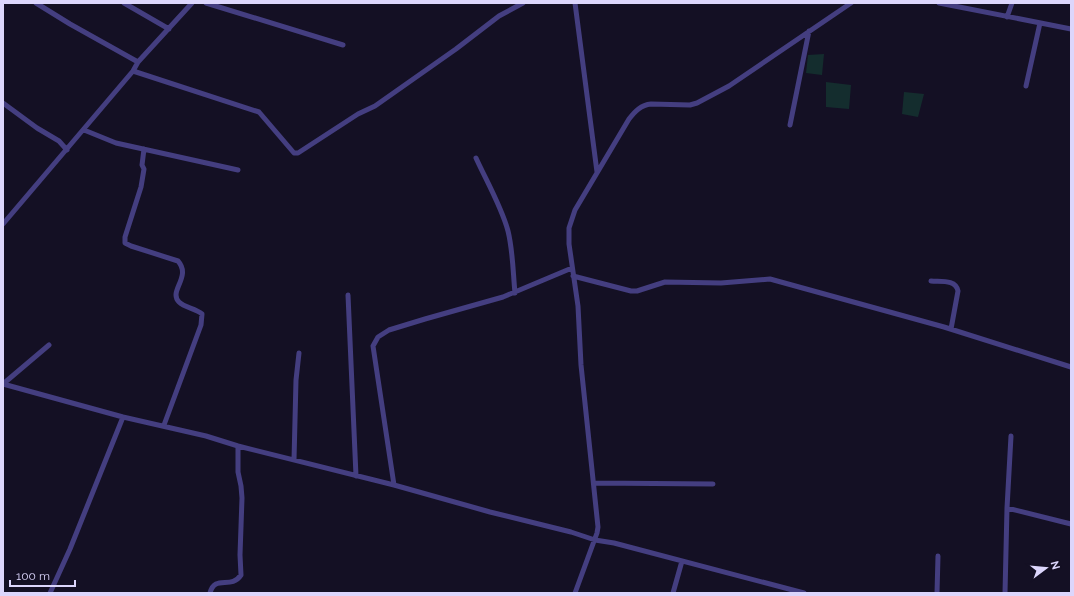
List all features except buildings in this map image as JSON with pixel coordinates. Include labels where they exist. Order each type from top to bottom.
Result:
[{"type":"street","points":[[36,3],[138,62]]},
{"type":"street","points":[[124,3],[169,29]]},
{"type":"street","points":[[3,224],[84,130],[133,71],[138,62],[192,3]]},
{"type":"street","points":[[206,3],[343,45]]},
{"type":"street","points":[[133,71],[259,112],[294,153],[298,153],[358,114],[375,106],[456,49],[499,16],[523,3]]},
{"type":"street","points":[[576,3],[597,172]]},
{"type":"street","points":[[575,593],[595,540],[598,527],[581,365],[578,306],[569,244],[569,228],[571,219],[629,119],[642,106],[651,104],[690,105],[697,103],[729,86],[851,3]]},
{"type":"street","points":[[939,3],[1071,29]]},
{"type":"street","points":[[1007,17],[1012,3]]},
{"type":"street","points":[[1026,86],[1040,23]]},
{"type":"street","points":[[790,125],[809,31]]},
{"type":"street","points":[[3,104],[37,128],[59,141],[67,150]]},
{"type":"street","points":[[84,130],[116,143],[238,170]]},
{"type":"street","points":[[144,149],[142,165],[144,169],[141,187],[125,237],[125,243],[178,261],[182,266],[183,273],[176,294],[178,301],[184,306],[196,309],[202,314],[200,324],[164,425]]},
{"type":"street","points":[[476,158],[508,230],[515,293]]},
{"type":"street","points":[[394,485],[373,346],[378,337],[389,330],[515,293],[572,268]]},
{"type":"street","points":[[573,276],[631,291],[636,291],[665,282],[722,283],[770,279],[951,329],[1071,367]]},
{"type":"street","points":[[931,281],[948,282],[955,284],[958,287],[951,329]]},
{"type":"street","points":[[348,295],[356,476]]},
{"type":"street","points":[[3,384],[49,345]]},
{"type":"street","points":[[294,460],[296,380],[299,353]]},
{"type":"street","points":[[3,384],[123,417],[164,425],[238,446],[394,485],[490,512],[571,532],[595,540],[614,543],[804,593]]},
{"type":"street","points":[[50,593],[70,549],[123,417]]},
{"type":"street","points":[[1005,593],[1007,508],[1011,436]]},
{"type":"street","points":[[210,593],[213,586],[218,582],[232,583],[238,580],[241,575],[240,555],[242,498],[238,472],[238,446]]},
{"type":"street","points":[[594,483],[712,484]]},
{"type":"street","points":[[1007,508],[1071,524]]},
{"type":"street","points":[[937,593],[938,556]]},
{"type":"street","points":[[673,593],[682,561]]},
{"type":"green space","points":[[824,54],[822,75],[806,73],[808,55]]},
{"type":"green space","points":[[826,82],[851,85],[849,109],[826,107]]},
{"type":"green space","points":[[904,92],[924,94],[918,117],[902,114]]}]
